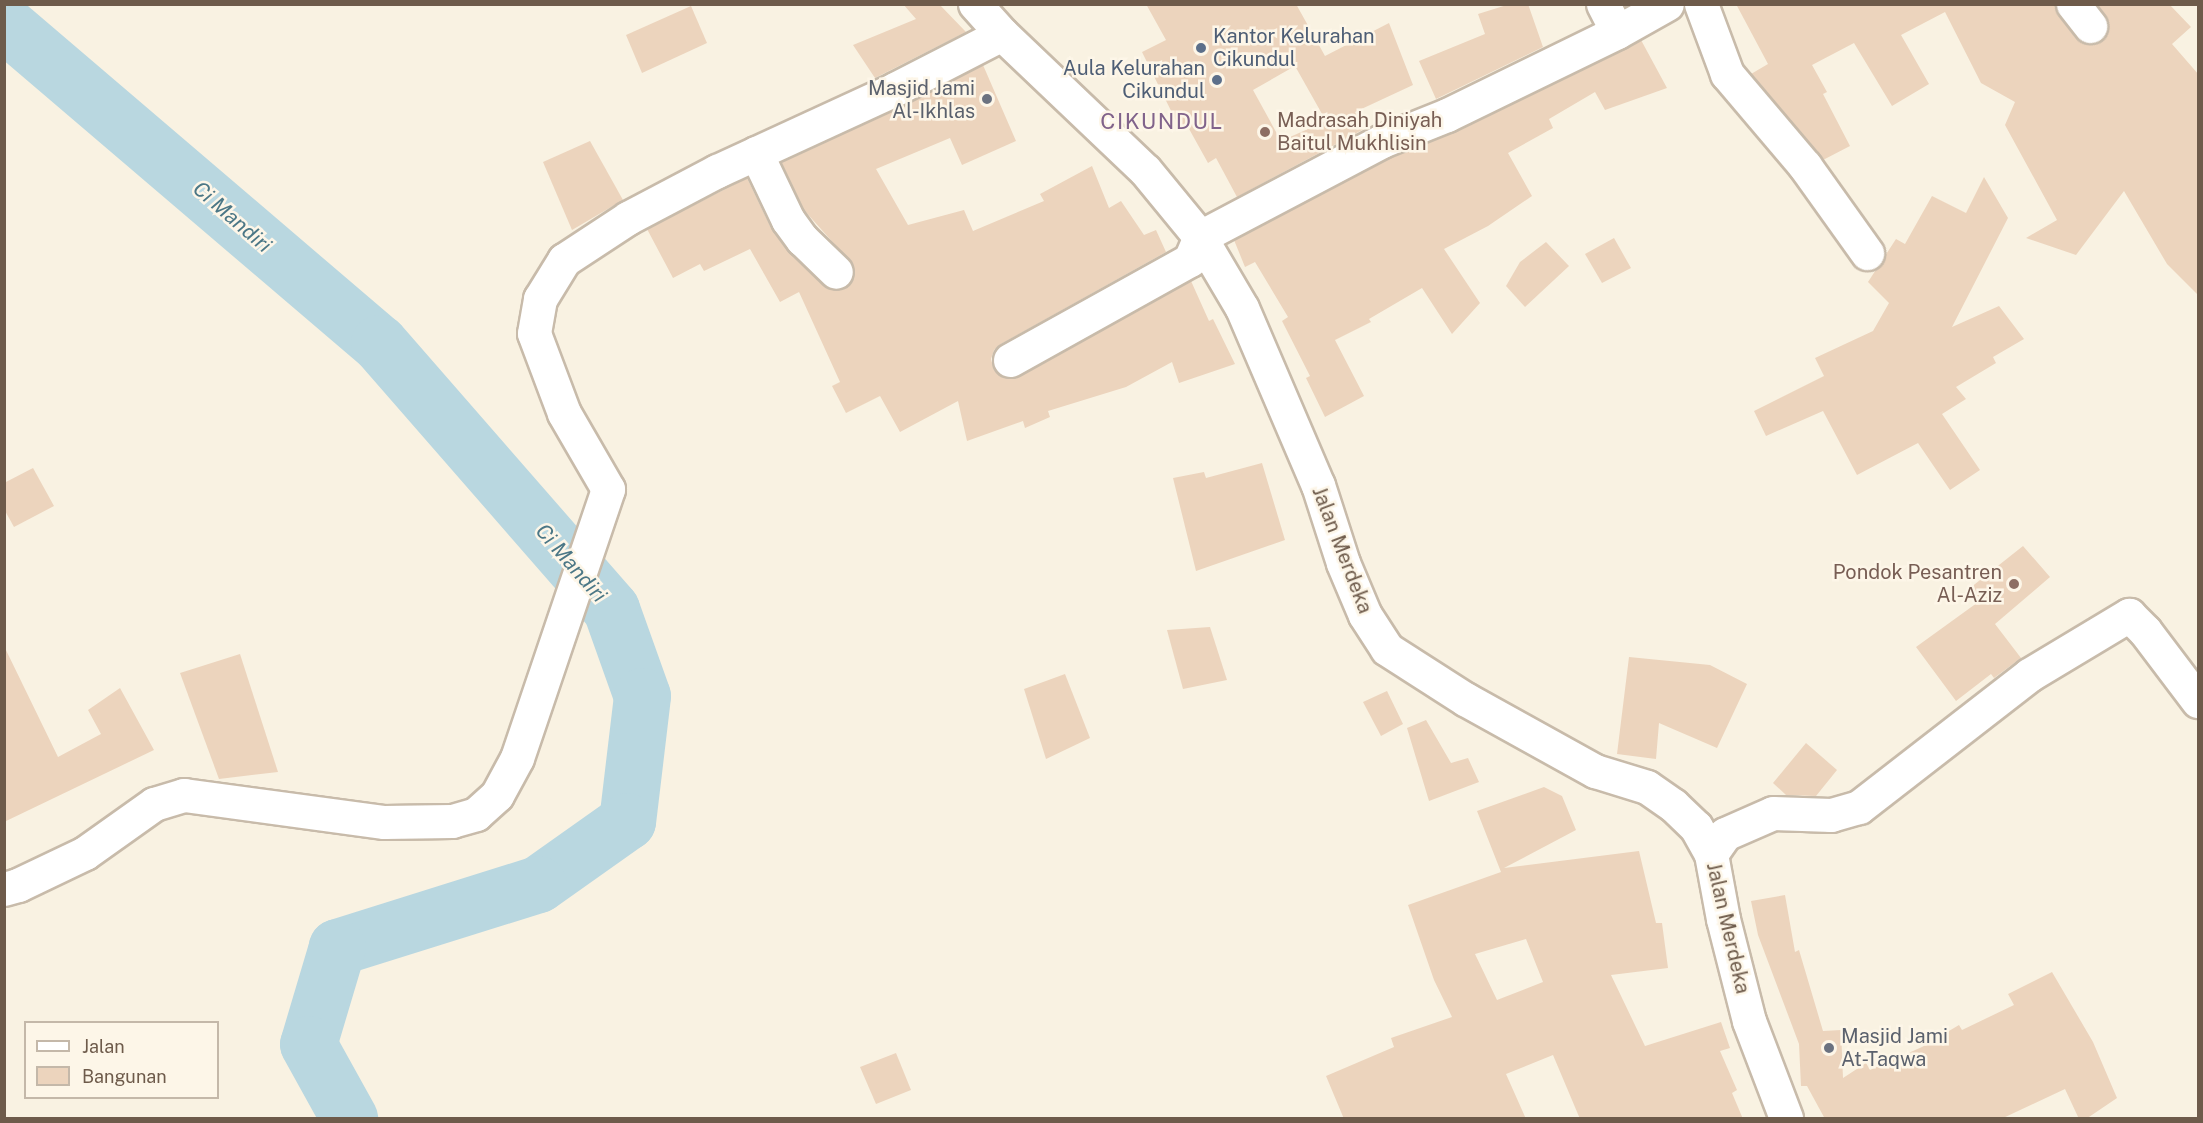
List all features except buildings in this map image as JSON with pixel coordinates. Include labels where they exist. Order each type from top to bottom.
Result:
[{"type":"street","name":"Jalan Merdeka","points":[[975,4],[1002,34],[1145,170],[1200,237],[1242,308],[1318,485],[1343,563],[1365,615],[1387,649],[1465,699],[1595,771],[1647,787],[1672,804],[1696,827],[1711,854],[1723,919],[1749,1021],[1786,1119]]},
{"type":"street","points":[[1010,360],[1190,260],[1200,237],[1382,141],[1447,115],[1610,18],[1667,4]]},
{"type":"street","points":[[1701,4],[1727,74],[1805,166],[1867,253]]},
{"type":"street","points":[[4,889],[18,885],[85,853],[154,804],[184,795],[384,822],[452,821],[476,814],[497,795],[517,758],[608,489],[564,413],[534,333],[540,299],[564,260],[628,219],[717,171],[939,67],[1002,34]]},
{"type":"street","points":[[756,153],[788,220],[802,239],[836,272]]},
{"type":"street","points":[[1711,854],[1725,834],[1773,813],[1831,815],[1859,807],[2029,675],[2129,615],[2145,631],[2199,701]]},
{"type":"waterway","name":"Ci Mandiri","points":[[4,23],[379,343],[611,609],[642,696],[627,821],[538,884],[337,947],[308,1044],[349,1118]]},
{"type":"place","name":"Kantor Kelurahan Cikundul","points":[[1201,48]]},
{"type":"place","name":"Aula Kelurahan Cikundul","points":[[1217,80]]},
{"type":"place","name":"Masjid Jami Al-Ikhlas","points":[[987,99]]},
{"type":"place","name":"Madrasah Diniyah Baitul Mukhlisin","points":[[1265,132]]},
{"type":"place","name":"Pondok Pesantren Al-Aziz","points":[[2014,584]]},
{"type":"place","name":"Masjid Jami At-Taqwa","points":[[1829,1048]]},
{"type":"district","name":"CIKUNDUL","points":[[1162,122]]}]
